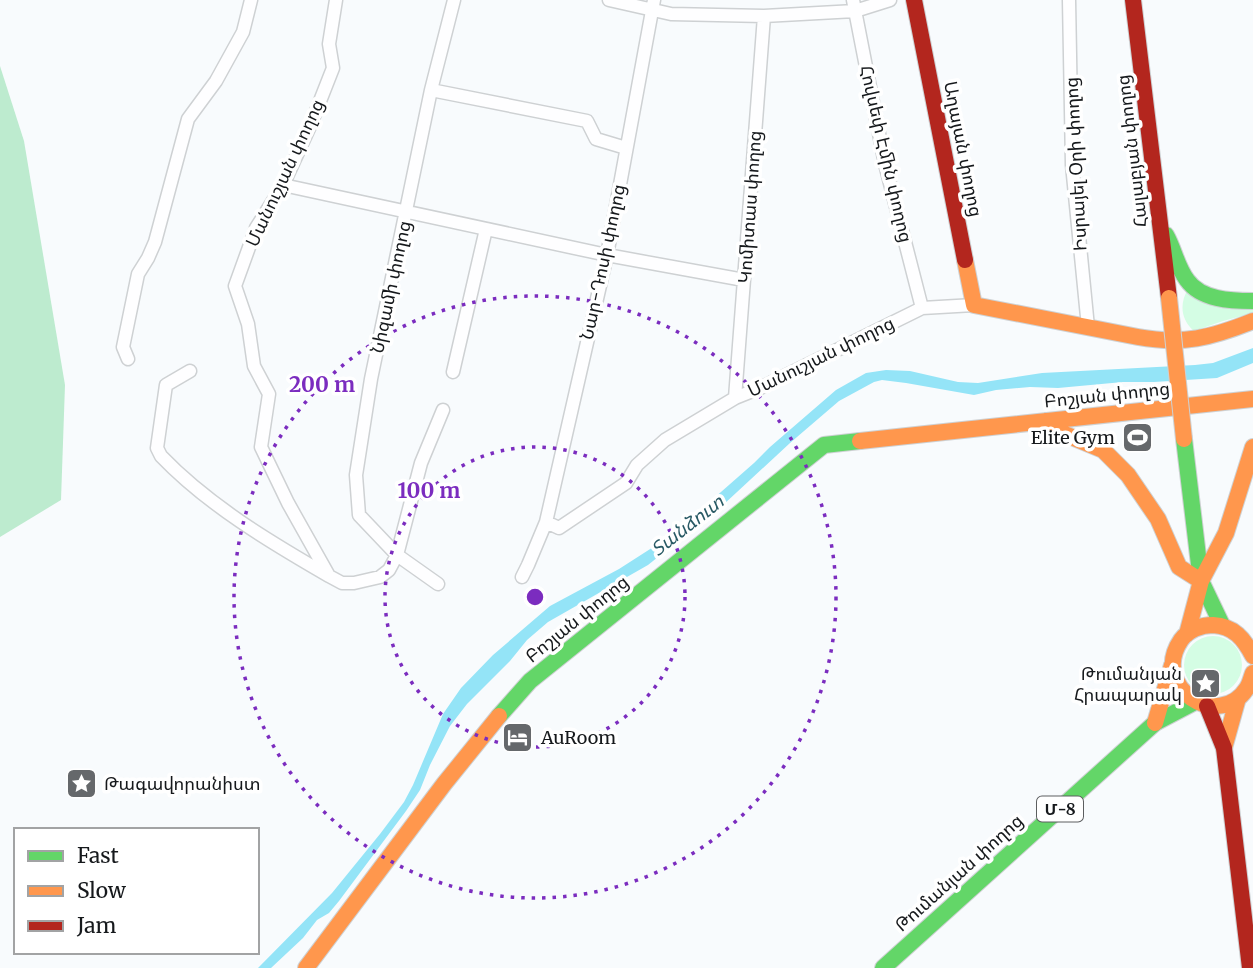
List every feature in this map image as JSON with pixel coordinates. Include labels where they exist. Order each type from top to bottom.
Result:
[{"type":"main road","name":"Աղայան փողոց","points":[[915,0],[974,305]]},
{"type":"main road","name":"Հալաբյան փողոց","points":[[1133,0],[1202,581]]},
{"type":"main road","points":[[1161,226],[1191,285],[1216,297],[1253,301]]},
{"type":"main road","points":[[974,305],[1142,338],[1190,340],[1229,331],[1253,321]]},
{"type":"main road","name":"Բոշյան փողոց","points":[[306,968],[483,734],[530,681],[824,445],[1253,399]]},
{"type":"main road","points":[[1046,421],[1062,433],[1103,450],[1128,475],[1158,519],[1179,567],[1202,581],[1214,611],[1227,627],[1246,640],[1253,656]]},
{"type":"main road","points":[[1187,634],[1202,581],[1226,533],[1253,447]]},
{"type":"main road","points":[[1155,723],[1175,651],[1181,640],[1200,626],[1250,626]]},
{"type":"main road","points":[[1172,663],[1178,686],[1186,695],[1201,704],[1218,706],[1238,698],[1247,689],[1253,673]]},
{"type":"main road","points":[[1224,748],[1238,698]]},
{"type":"main road","points":[[1201,704],[1224,748],[1250,968]]},
{"type":"main road","name":"Մ-8","points":[[1155,723],[1201,704]]},
{"type":"main road","name":"Թումանյան փողոց","points":[[883,968],[1155,723]]},
{"type":"street","points":[[128,359],[123,347],[138,274],[155,242],[188,119],[216,81],[243,32],[251,0]]},
{"type":"street","name":"Մանուշյան փողոց","points":[[330,576],[288,503],[261,447],[269,394],[254,366],[248,324],[235,286],[256,228],[282,186],[333,68],[329,44],[336,0]]},
{"type":"street","name":"Նիզամի փողոց","points":[[438,584],[397,555],[359,515],[356,475],[371,379],[431,90],[454,0]]},
{"type":"street","points":[[609,0],[653,5],[671,14],[764,16],[890,0]]},
{"type":"street","name":"Իսրայել Օրի փողոց","points":[[1069,0],[1072,165],[1088,327]]},
{"type":"street","name":"Նար-Դոսի փողոց","points":[[546,522],[607,255],[653,5]]},
{"type":"street","name":"Հովսեփ Էմին փողոց","points":[[854,6],[885,164],[922,308]]},
{"type":"street","name":"Կոմիտաս փողոց","points":[[735,398],[764,16]]},
{"type":"street","points":[[431,90],[587,121],[596,139],[626,148]]},
{"type":"street","points":[[282,186],[607,255],[744,280]]},
{"type":"street","points":[[453,372],[486,229]]},
{"type":"street","name":"Մանուշյան փողոց","points":[[546,522],[559,528],[626,483],[637,465],[665,440],[735,398],[922,308],[974,305]]},
{"type":"street","points":[[190,371],[166,385],[157,448],[161,456],[216,504],[289,553],[342,583],[380,577],[389,570],[397,555],[421,463],[443,410]]},
{"type":"street","points":[[522,577],[546,522]]},
{"type":"green space","points":[[0,66],[24,141],[65,385],[61,500],[0,537]]},
{"type":"green space","points":[[1188,289],[1253,306],[1253,313],[1194,331],[1186,322],[1183,311],[1183,300]]},
{"type":"green space","points":[[1207,636],[1219,636],[1234,644],[1242,659],[1242,671],[1234,686],[1219,694],[1207,694],[1192,686],[1184,671],[1184,659],[1192,644]]},
{"type":"water","name":"Տանձուտ","points":[[1253,348],[1253,363],[1217,378],[1058,388],[1030,387],[974,395],[882,380],[839,401],[723,505],[648,565],[548,622],[527,640],[450,726],[420,790],[339,901],[271,968],[258,968],[332,893],[380,834],[413,785],[443,714],[461,688],[493,655],[550,606],[619,569],[672,535],[836,390],[866,373],[886,370],[910,371],[958,382],[978,383],[1042,373],[1213,363]]},
{"type":"traffic: fast","points":[[1166,235],[1181,269],[1193,287],[1217,298],[1253,301]]},
{"type":"traffic: fast","points":[[1184,439],[1201,581],[1222,625]]},
{"type":"traffic: fast","points":[[499,716],[530,681],[824,445],[860,441]]},
{"type":"traffic: fast","points":[[883,968],[1155,723],[1195,702]]},
{"type":"traffic: slow","points":[[965,260],[974,305],[1138,337],[1169,340],[1210,336],[1253,321]]},
{"type":"traffic: slow","points":[[1169,298],[1184,439]]},
{"type":"traffic: slow","points":[[860,441],[1253,399]]},
{"type":"traffic: slow","points":[[1046,421],[1062,433],[1103,450],[1128,475],[1158,519],[1179,567],[1201,581]]},
{"type":"traffic: slow","points":[[1187,634],[1201,581],[1226,533],[1253,447]]},
{"type":"traffic: slow","points":[[1253,656],[1233,631],[1213,625],[1199,627],[1187,633],[1181,640],[1174,657],[1174,674],[1180,687],[1191,698],[1205,705],[1220,706],[1235,700],[1247,688],[1253,673]]},
{"type":"traffic: slow","points":[[1155,723],[1172,665]]},
{"type":"traffic: slow","points":[[1224,748],[1238,698]]},
{"type":"traffic: slow","points":[[306,968],[444,784],[499,716]]},
{"type":"traffic: jam","points":[[914,0],[965,260]]},
{"type":"traffic: jam","points":[[1133,0],[1169,298]]},
{"type":"traffic: jam","points":[[1207,706],[1224,748],[1250,968]]},
{"type":"place","name":"Elite Gym","points":[[1138,438]]},
{"type":"place","name":"Թումանյան Հրապարակ","points":[[1205,684]]},
{"type":"place","name":"AuRoom","points":[[518,738]]},
{"type":"place","name":"Թագավորանիստ","points":[[81,784]]}]
